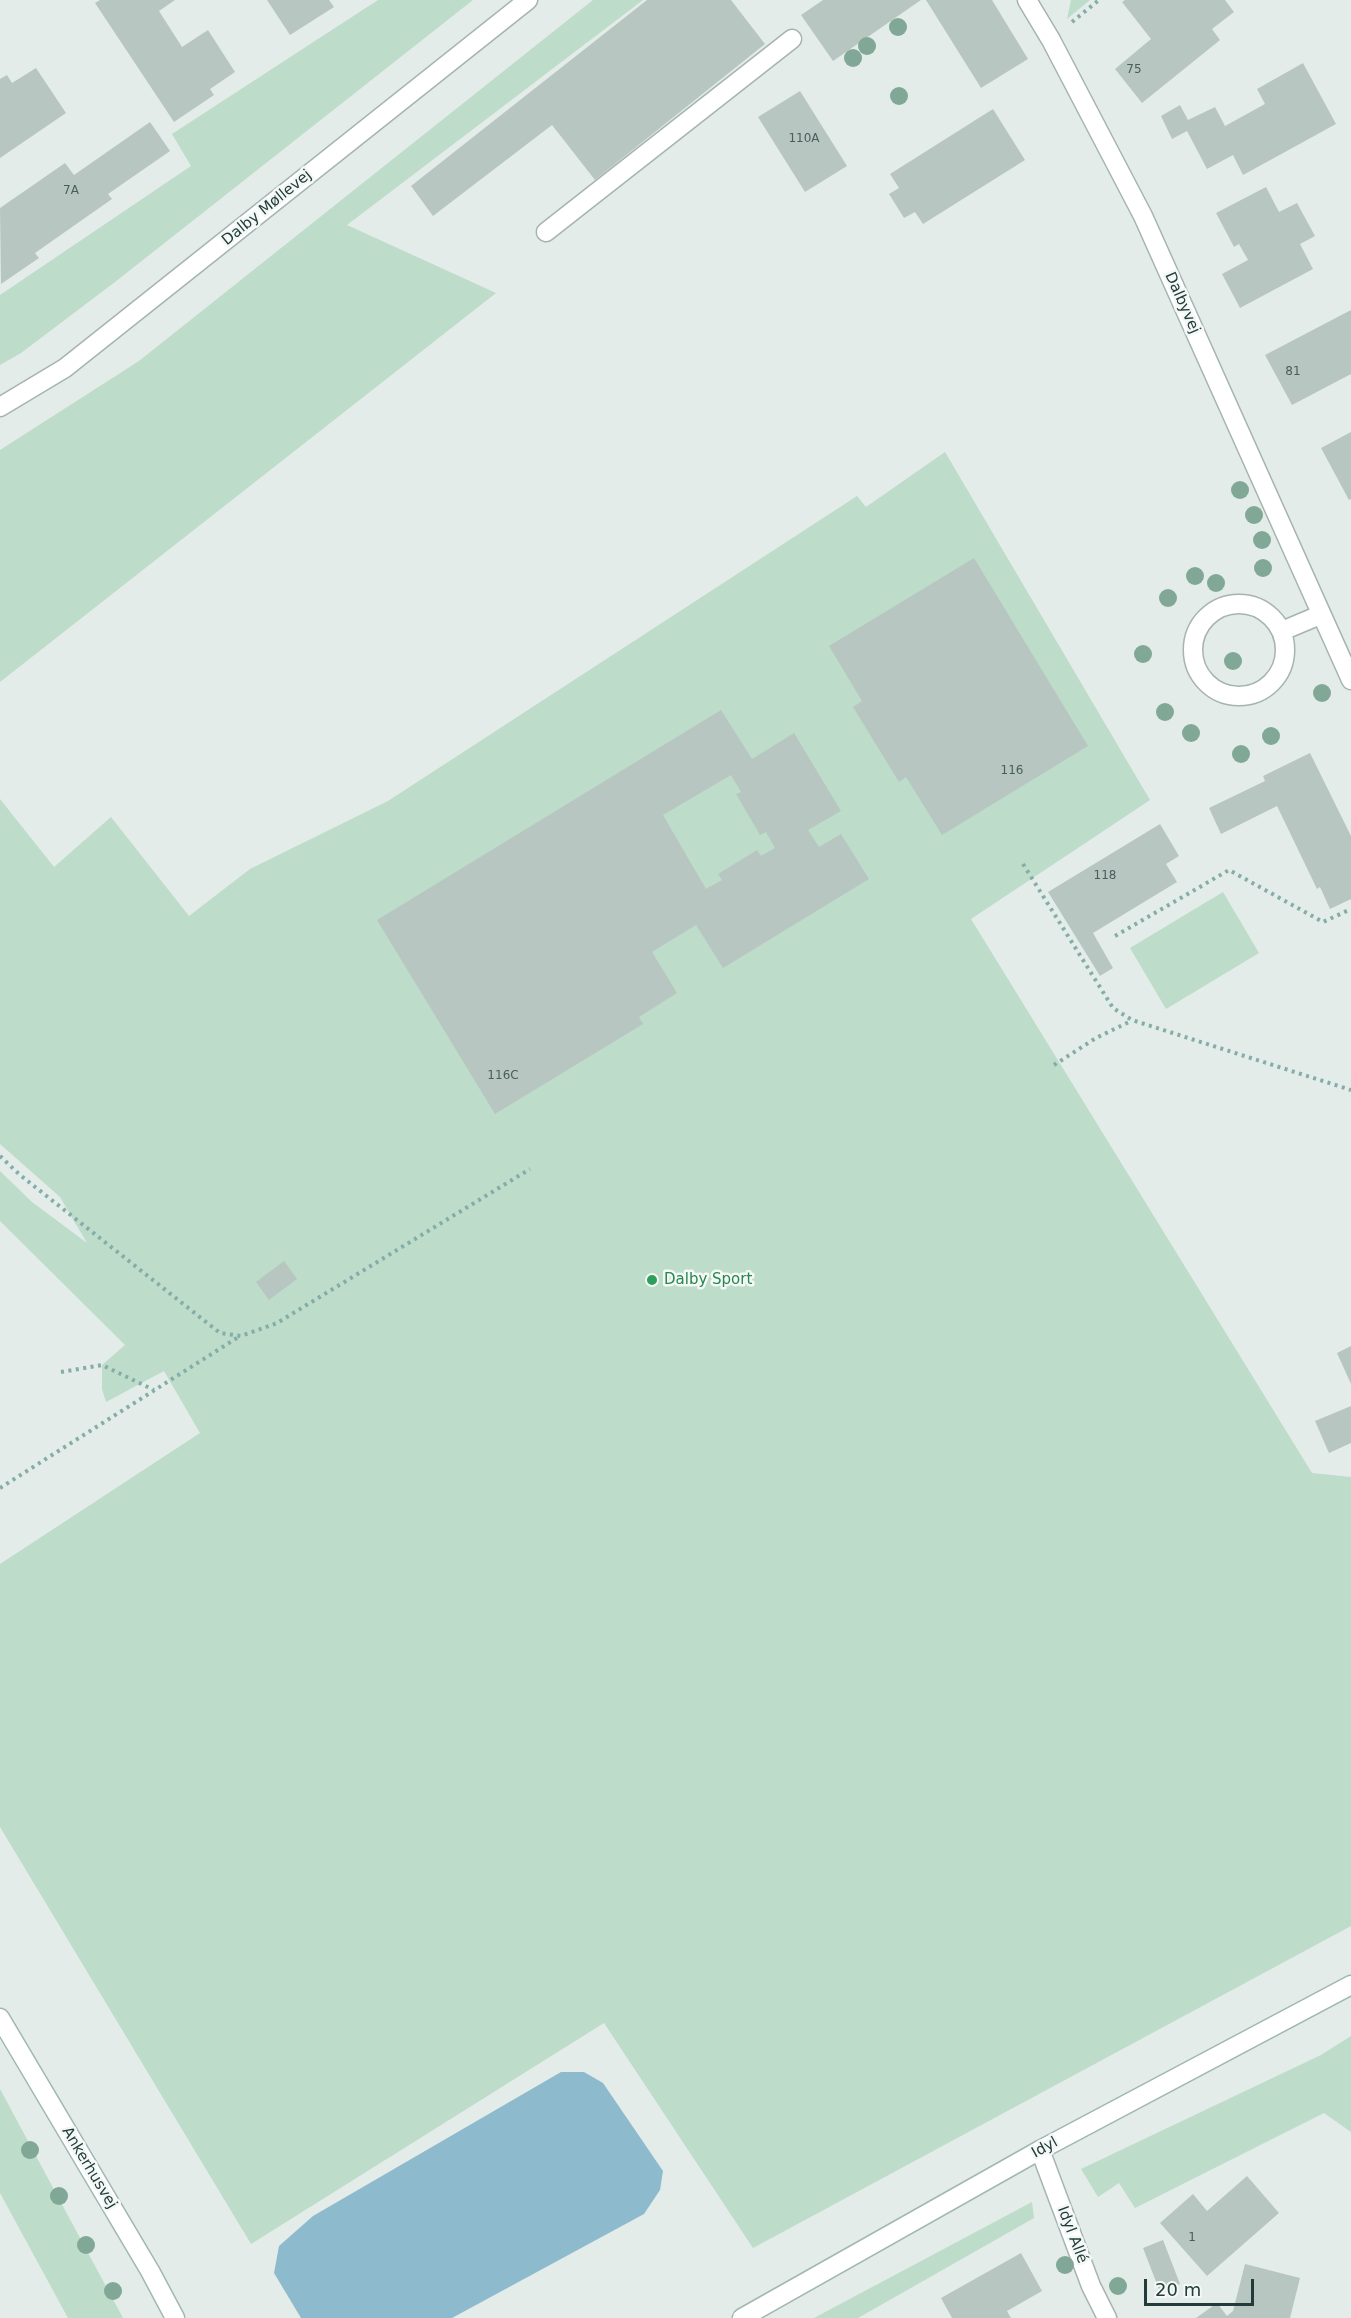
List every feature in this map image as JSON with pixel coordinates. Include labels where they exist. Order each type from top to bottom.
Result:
[{"type":"street","name":"Dalby Møllevej","points":[[0,407],[65,368],[528,0]]},
{"type":"street","name":"Dalbyvej","points":[[1027,0],[1051,40],[1143,216],[1351,680]]},
{"type":"street","points":[[546,232],[792,39]]},
{"type":"street","points":[[1241,603],[1252,605],[1274,620],[1282,632],[1286,653],[1281,669],[1267,688],[1257,693],[1242,696],[1221,693],[1211,687],[1197,670],[1193,648],[1197,629],[1212,612],[1223,606],[1241,603]]},
{"type":"street","points":[[1282,632],[1320,615]]},
{"type":"street","name":"Idyl","points":[[742,2318],[1040,2150],[1351,1985]]},
{"type":"street","name":"Ankerhusvej","points":[[0,2018],[150,2271],[175,2318]]},
{"type":"street","name":"Idyl Allé","points":[[1040,2150],[1091,2286],[1107,2318]]},
{"type":"path","points":[[1051,40],[1099,0]]},
{"type":"path","points":[[1023,864],[1113,1008],[1132,1020],[1351,1090]]},
{"type":"path","points":[[1115,936],[1229,870],[1323,922],[1351,909]]},
{"type":"path","points":[[1054,1065],[1096,1038],[1132,1020]]},
{"type":"path","points":[[0,1156],[20,1175],[220,1333],[241,1336]]},
{"type":"path","points":[[0,1488],[241,1336],[277,1323],[530,1169]]},
{"type":"path","points":[[61,1372],[102,1365],[154,1391]]},
{"type":"green space","points":[[378,0],[473,0],[115,282],[21,353],[0,365],[0,295],[191,166],[172,134]]},
{"type":"green space","points":[[593,0],[643,0],[347,225],[496,293],[0,682],[0,450],[139,361]]},
{"type":"green space","points":[[1071,0],[1090,0],[1067,19]]},
{"type":"green space","name":"Dalby Sport","points":[[945,452],[1150,800],[971,919],[1312,1473],[1351,1477],[1351,1926],[753,2248],[604,2023],[251,2244],[0,1827],[0,1564],[200,1433],[164,1371],[106,1402],[102,1389],[102,1365],[125,1345],[0,1221],[0,1171],[32,1202],[87,1243],[60,1197],[0,1144],[0,799],[54,867],[111,817],[189,916],[250,869],[388,801],[857,496],[866,507]]},
{"type":"green space","points":[[1223,892],[1259,953],[1166,1009],[1130,948]]},
{"type":"green space","points":[[1351,2036],[1351,2132],[1324,2113],[1135,2208],[1119,2183],[1098,2197],[1081,2169],[1321,2055]]},
{"type":"green space","points":[[0,2089],[123,2318],[68,2318],[0,2193]]},
{"type":"green space","points":[[1032,2202],[1034,2218],[858,2318],[814,2318]]},
{"type":"water","points":[[561,2072],[584,2072],[603,2083],[663,2171],[660,2190],[644,2214],[452,2318],[301,2318],[274,2273],[279,2246],[313,2216]]},
{"type":"building","points":[[100,0],[175,0],[159,11],[182,47],[208,30],[235,72],[210,89],[214,95],[174,122],[95,3]]},
{"type":"building","points":[[267,0],[329,0],[334,7],[290,35]]},
{"type":"building","points":[[647,0],[731,0],[765,44],[595,180],[552,125],[433,216],[411,186]]},
{"type":"building","points":[[823,0],[921,0],[833,61],[801,15]]},
{"type":"building","points":[[926,0],[992,0],[1028,59],[981,88]]},
{"type":"building","points":[[1125,0],[1225,0],[1234,12],[1212,29],[1220,40],[1142,103],[1115,69],[1151,39],[1122,2]]},
{"type":"building","points":[[1303,63],[1336,124],[1243,175],[1233,155],[1207,169],[1187,131],[1172,139],[1161,116],[1180,105],[1188,120],[1215,107],[1225,126],[1265,104],[1257,89]]},
{"type":"building","points":[[36,68],[66,113],[0,158],[0,79],[7,75],[12,83]]},
{"type":"building","points":[[800,91],[847,166],[805,192],[758,117]]},
{"type":"building","points":[[993,109],[1025,160],[923,224],[915,212],[904,218],[889,194],[899,188],[890,174]]},
{"type":"building","points":[[150,122],[170,151],[108,194],[112,199],[35,253],[39,258],[1,284],[0,208],[65,163],[74,175]]},
{"type":"building","points":[[1266,187],[1279,212],[1297,203],[1315,236],[1300,244],[1313,269],[1240,308],[1222,274],[1248,260],[1239,244],[1234,247],[1216,213]]},
{"type":"building","points":[[1351,310],[1351,374],[1292,405],[1265,355]]},
{"type":"building","points":[[1351,432],[1351,499],[1349,500],[1321,448]]},
{"type":"building","points":[[974,558],[1088,746],[942,835],[906,777],[899,782],[853,707],[862,701],[829,646]]},
{"type":"building","points":[[721,710],[752,759],[794,733],[841,811],[808,830],[819,847],[841,834],[869,879],[723,968],[696,925],[652,952],[677,993],[639,1017],[643,1024],[495,1114],[377,920]],"holes":[[[731,775],[741,792],[736,794],[760,835],[766,832],[775,848],[761,856],[757,850],[718,874],[722,880],[706,889],[663,815]]]},
{"type":"building","points":[[1310,753],[1351,836],[1351,899],[1330,909],[1320,887],[1317,889],[1277,806],[1221,834],[1209,808],[1265,781],[1263,776]]},
{"type":"building","points":[[1160,824],[1179,856],[1166,864],[1177,882],[1093,933],[1113,968],[1100,976],[1048,892]]},
{"type":"building","points":[[284,1261],[297,1279],[269,1300],[256,1282]]},
{"type":"building","points":[[1351,1346],[1351,1384],[1337,1353]]},
{"type":"building","points":[[1351,1406],[1351,1443],[1329,1453],[1315,1421]]},
{"type":"building","points":[[1247,2176],[1279,2213],[1207,2276],[1160,2223],[1193,2194],[1207,2211]]},
{"type":"building","points":[[1163,2240],[1180,2284],[1160,2292],[1143,2248]]},
{"type":"building","points":[[1021,2253],[1042,2291],[1007,2311],[1011,2318],[952,2318],[941,2298]]},
{"type":"building","points":[[1245,2264],[1300,2278],[1290,2318],[1196,2318],[1217,2303],[1227,2316],[1233,2311]]},
{"type":"place","name":"Dalby Sport","points":[[652,1280]]}]
